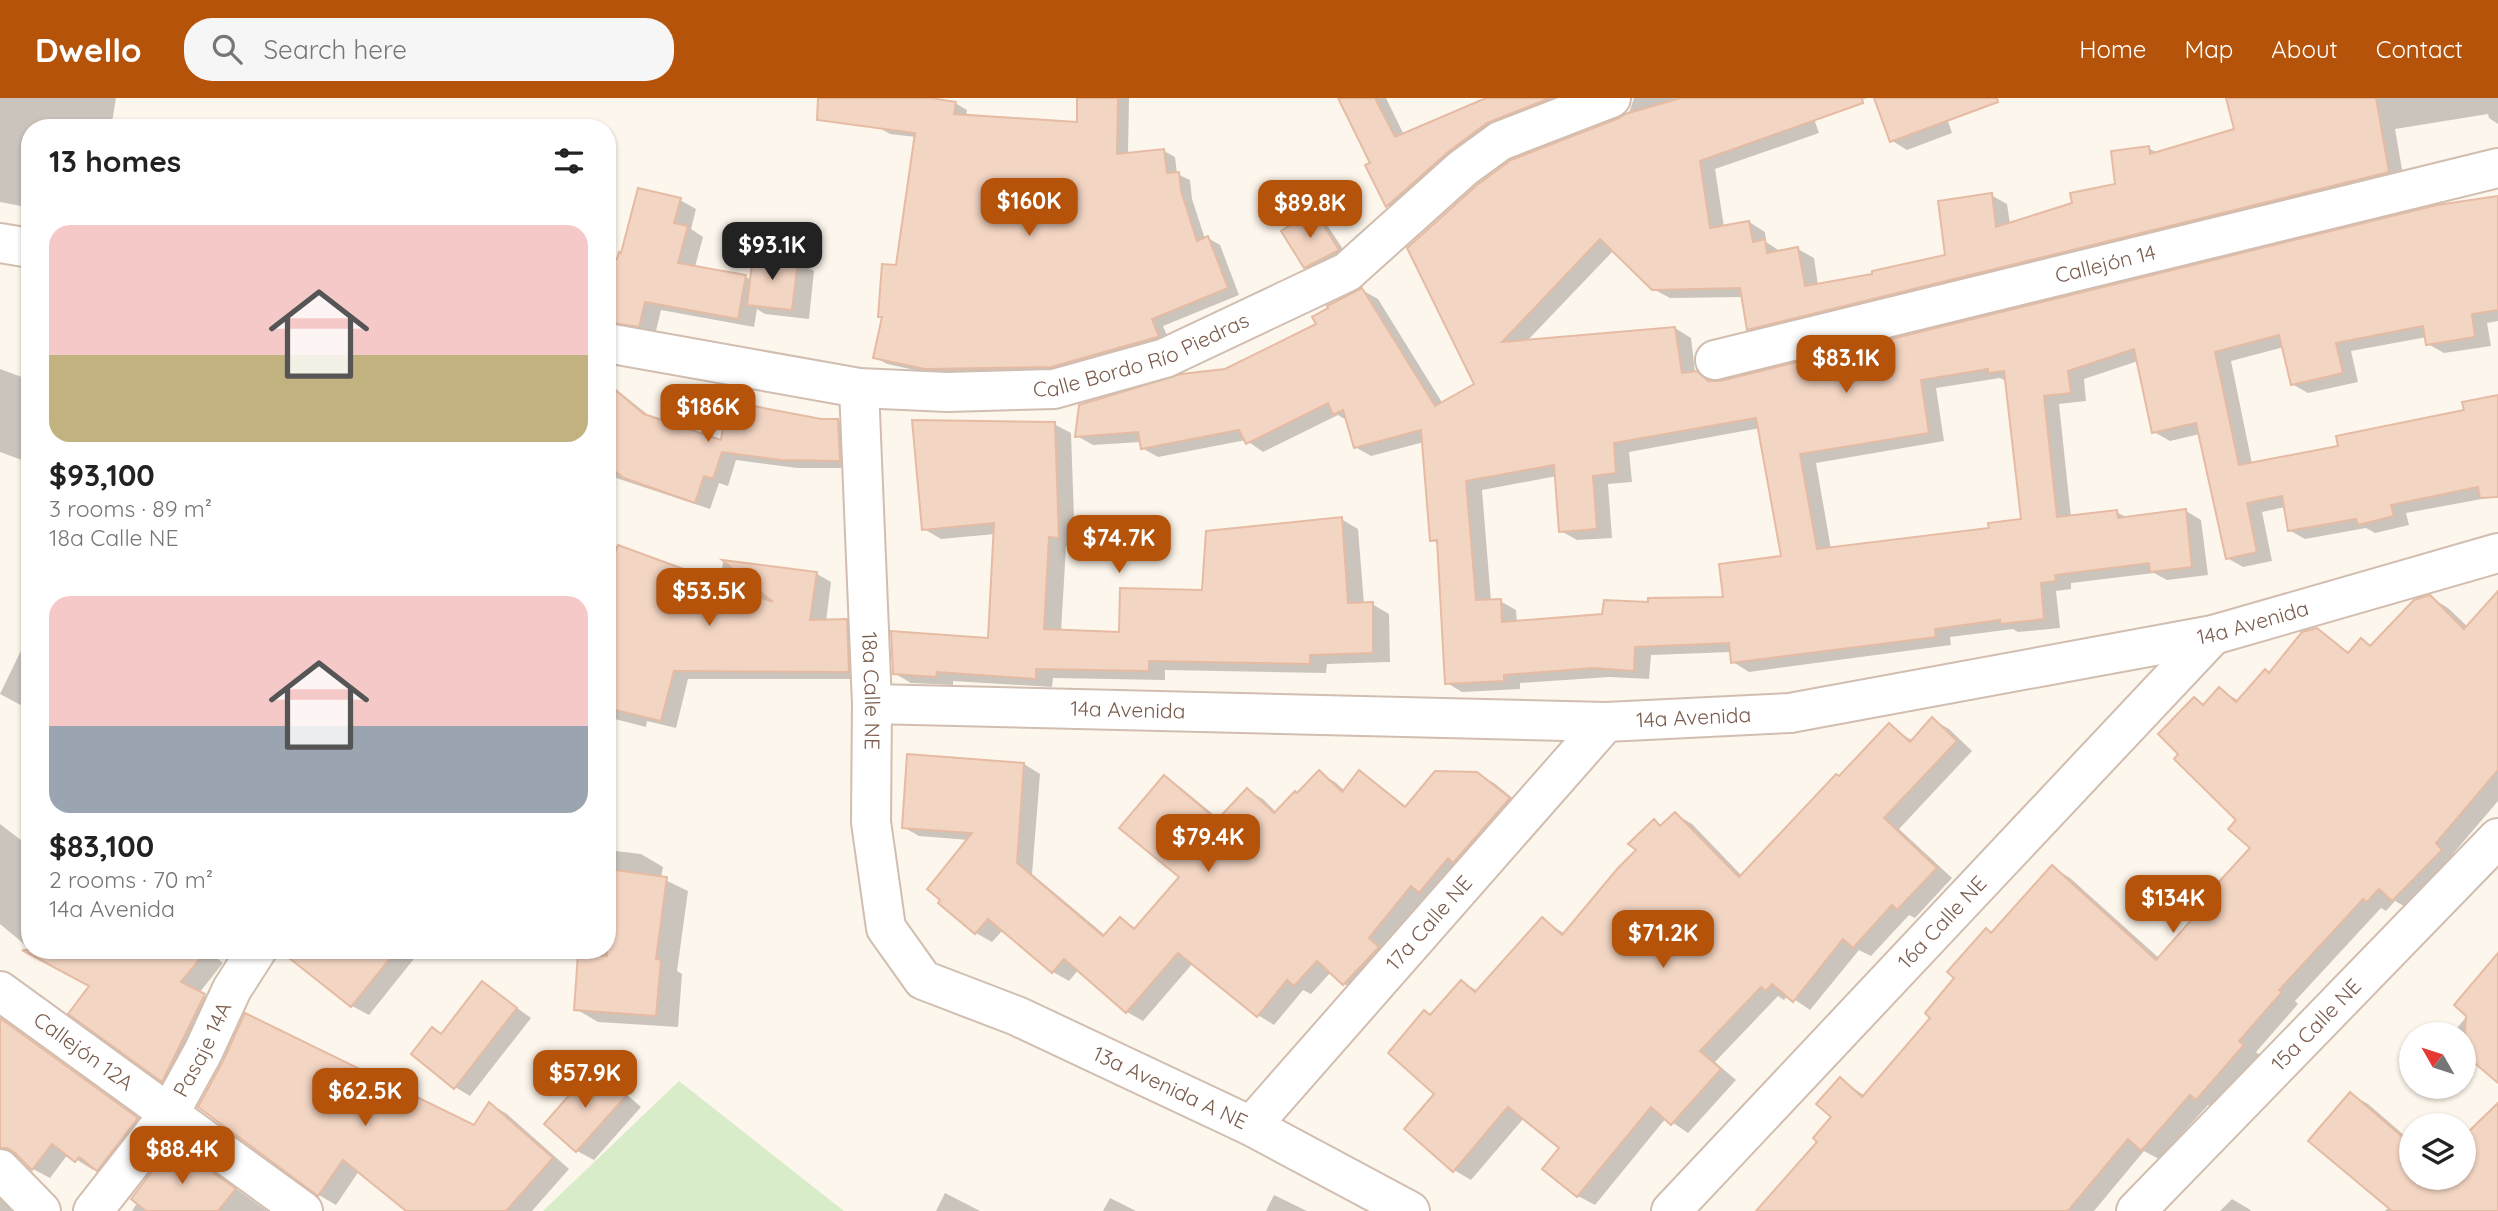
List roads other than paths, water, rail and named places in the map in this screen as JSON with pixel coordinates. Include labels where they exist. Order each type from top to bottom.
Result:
[{"type":"street","name":"Calle Bordo Río Piedras","points":[[616,345],[859,388],[947,392],[1054,389],[1165,358],[1347,272],[1463,168],[1500,141],[1611,98]]},
{"type":"street","name":"Callejón 14","points":[[1715,360],[2498,168]]},
{"type":"street","points":[[0,243],[21,246]]},
{"type":"street","name":"18a Calle NE","points":[[859,388],[872,704],[871,822],[886,928],[923,980]]},
{"type":"street","name":"14a Avenida","points":[[872,704],[1606,722],[1790,713],[2213,635],[2498,553]]},
{"type":"street","name":"16a Calle NE","points":[[1671,1211],[2213,635]]},
{"type":"street","name":"17a Calle NE","points":[[1251,1126],[1606,722]]},
{"type":"street","name":"15a Calle NE","points":[[2136,1211],[2498,838]]},
{"type":"street","name":"Pasaje 14A","points":[[93,1211],[169,1114],[203,1052],[232,989],[251,959]]},
{"type":"street","name":"13a Avenida A NE","points":[[923,980],[1017,1016],[1251,1126],[1410,1211]]},
{"type":"street","name":"Callejón 12A","points":[[0,991],[303,1211]]},
{"type":"street","points":[[0,1169],[41,1211]]}]
